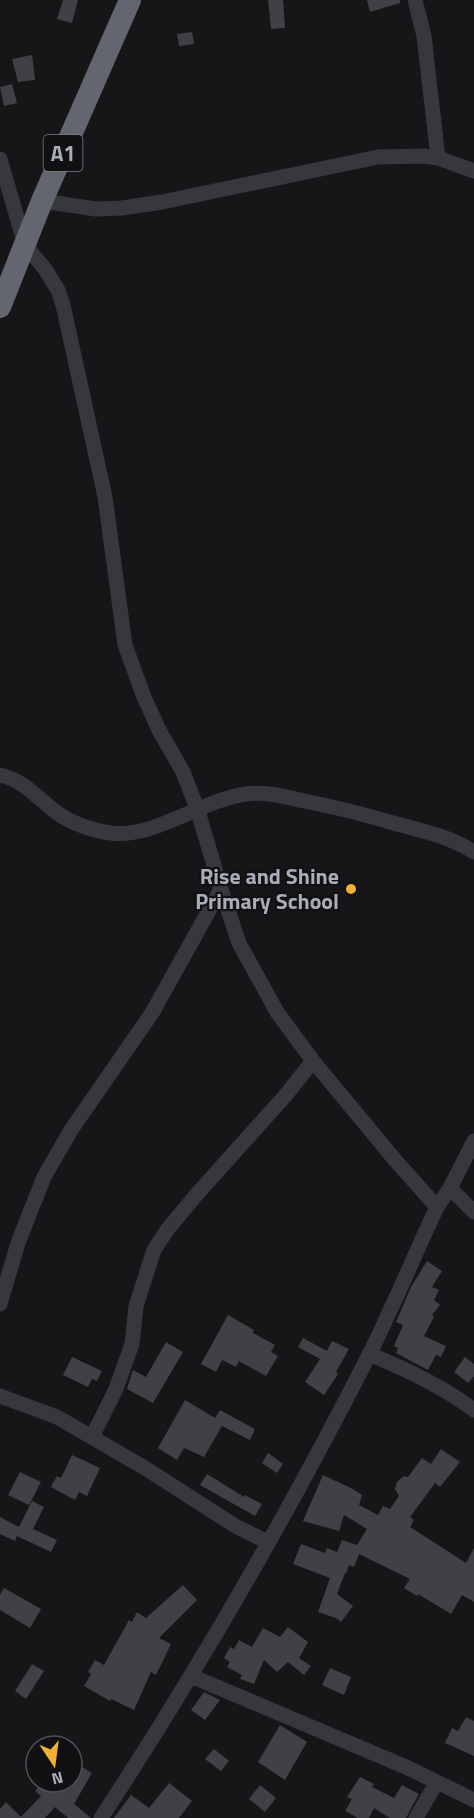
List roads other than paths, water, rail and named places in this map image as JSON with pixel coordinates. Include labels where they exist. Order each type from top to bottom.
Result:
[{"type":"highway","name":"A1","points":[[0,307],[42,201],[130,0]]},
{"type":"street","points":[[415,0],[424,36],[438,158]]},
{"type":"street","points":[[42,201],[87,208],[122,208],[162,202],[378,156],[404,155],[438,158],[474,171]]},
{"type":"street","points":[[0,159],[2,174],[25,245],[45,269],[58,290],[63,305],[105,497],[125,645],[159,730],[183,772],[197,808],[240,943],[277,1012],[313,1061],[437,1207]]},
{"type":"street","points":[[0,775],[22,783],[57,813],[72,821],[111,833],[138,833],[197,808],[246,794],[285,797],[344,808],[447,838],[474,852]]},
{"type":"street","points":[[0,1304],[18,1243],[44,1177],[70,1130],[152,1013],[221,889]]},
{"type":"street","points":[[92,1437],[116,1389],[132,1344],[136,1306],[154,1250],[167,1230],[197,1194],[285,1096],[313,1061]]},
{"type":"street","points":[[101,1818],[244,1587],[369,1354],[437,1207],[450,1188],[474,1141]]},
{"type":"street","points":[[450,1188],[474,1212]]},
{"type":"street","points":[[369,1354],[417,1375],[474,1410]]},
{"type":"street","points":[[0,1396],[57,1417],[173,1485],[237,1527],[268,1542]]},
{"type":"street","points":[[190,1676],[281,1713],[474,1800]]},
{"type":"street","points":[[416,1818],[437,1782]]},
{"type":"place","name":"Rise and Shine Primary School","points":[[351,889]]}]
